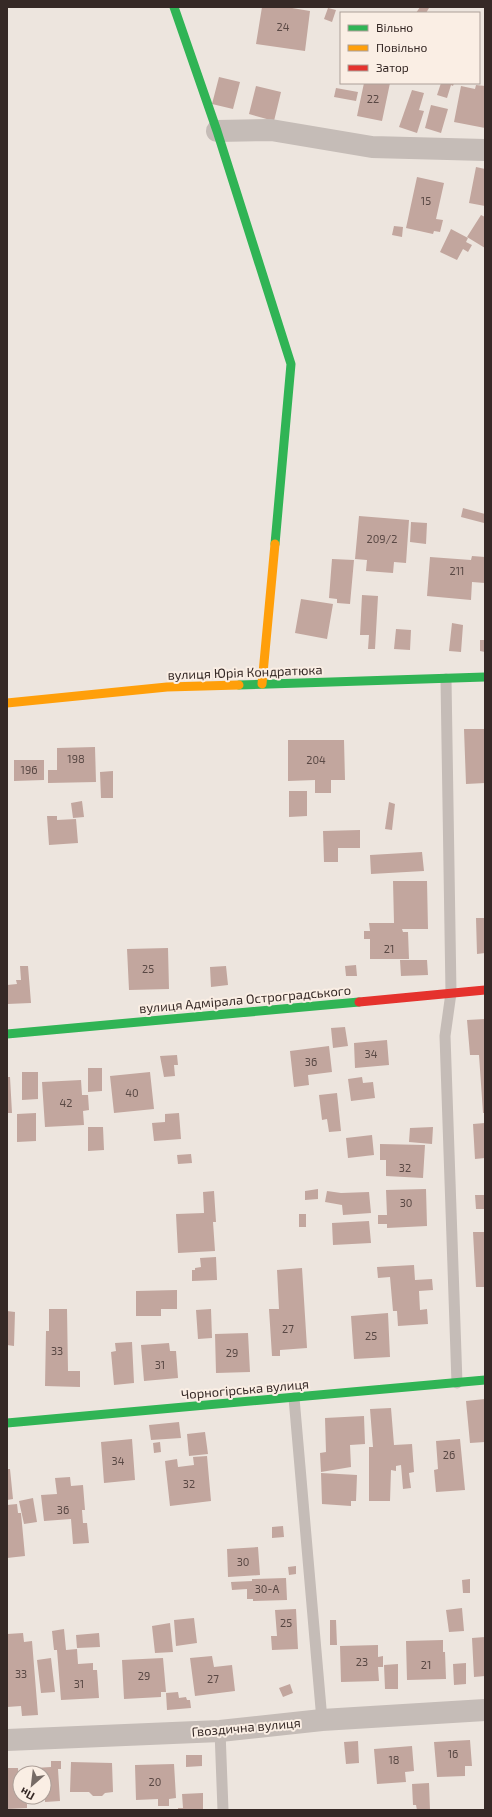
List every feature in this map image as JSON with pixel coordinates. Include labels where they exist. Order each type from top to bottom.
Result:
[{"type":"street","points":[[174,7],[217,131],[292,364],[262,684]]},
{"type":"street","points":[[217,131],[271,130],[372,147],[485,150]]},
{"type":"street","name":"вулиця Юрія Кондратюка","points":[[7,703],[167,687],[485,677]]},
{"type":"street","name":"вулиця Адмірала Остроградського","points":[[7,1034],[485,990]]},
{"type":"street","name":"Чорногірська вулиця","points":[[7,1424],[485,1380]]},
{"type":"street","name":"Гвоздична вулиця","points":[[7,1740],[220,1731],[322,1720],[485,1710]]},
{"type":"lane","points":[[446,679],[451,993],[445,1036],[457,1383]]},
{"type":"lane","points":[[294,1398],[322,1720]]},
{"type":"lane","points":[[220,1731],[223,1810]]},
{"type":"building","points":[[262,7],[286,7],[310,11],[305,51],[256,44]]},
{"type":"building","points":[[420,7],[429,8],[427,12],[417,12]]},
{"type":"building","points":[[328,8],[336,10],[332,22],[324,19]]},
{"type":"building","points":[[219,77],[240,82],[233,109],[212,104]]},
{"type":"building","points":[[364,84],[390,84],[382,121],[357,116]]},
{"type":"building","points":[[441,84],[454,84],[453,86],[451,85],[447,98],[437,95]]},
{"type":"building","points":[[476,85],[485,86],[485,128],[454,122],[461,86],[475,89]]},
{"type":"building","points":[[256,86],[281,92],[274,121],[249,114]]},
{"type":"building","points":[[336,88],[358,92],[356,101],[334,97]]},
{"type":"building","points":[[412,90],[424,93],[419,110],[424,111],[417,133],[399,127]]},
{"type":"building","points":[[431,105],[448,109],[441,133],[425,128]]},
{"type":"building","points":[[476,167],[485,169],[485,206],[469,203]]},
{"type":"building","points":[[417,177],[444,183],[436,219],[443,220],[440,232],[434,231],[433,234],[406,228]]},
{"type":"building","points":[[481,215],[485,217],[485,248],[467,237]]},
{"type":"building","points":[[394,226],[403,227],[402,237],[392,235]]},
{"type":"building","points":[[451,229],[468,238],[466,242],[472,245],[468,252],[463,249],[457,260],[440,252]]},
{"type":"building","points":[[463,508],[485,514],[484,523],[461,517]]},
{"type":"building","points":[[359,516],[409,520],[406,563],[394,562],[393,573],[366,571],[367,560],[355,559]]},
{"type":"building","points":[[411,522],[427,523],[426,544],[410,542]]},
{"type":"building","points":[[472,556],[485,557],[485,583],[472,582],[471,600],[427,596],[430,557],[471,560]]},
{"type":"building","points":[[332,559],[354,560],[350,604],[337,603],[337,599],[329,598]]},
{"type":"building","points":[[362,595],[378,596],[375,649],[368,649],[369,635],[360,635]]},
{"type":"building","points":[[301,599],[333,604],[327,639],[295,633]]},
{"type":"building","points":[[452,623],[463,625],[461,652],[449,651]]},
{"type":"building","points":[[396,629],[411,630],[410,650],[394,649]]},
{"type":"building","points":[[480,640],[485,640],[485,652],[480,651]]},
{"type":"building","points":[[464,729],[485,729],[485,783],[466,784]]},
{"type":"building","points":[[288,740],[344,740],[345,780],[331,780],[331,793],[315,793],[315,780],[288,781]]},
{"type":"building","points":[[95,747],[96,782],[48,783],[48,770],[57,770],[57,748]]},
{"type":"building","points":[[14,760],[44,760],[44,780],[14,781]]},
{"type":"building","points":[[113,771],[113,798],[101,798],[100,772]]},
{"type":"building","points":[[289,791],[307,791],[307,816],[289,817]]},
{"type":"building","points":[[82,801],[84,817],[73,818],[71,803]]},
{"type":"building","points":[[389,802],[395,804],[392,830],[385,829]]},
{"type":"building","points":[[47,816],[57,816],[57,820],[76,819],[78,843],[49,845]]},
{"type":"building","points":[[360,830],[360,848],[338,848],[338,862],[324,862],[323,831]]},
{"type":"building","points":[[422,852],[424,871],[371,874],[370,855]]},
{"type":"building","points":[[393,881],[427,881],[428,929],[402,929],[403,932],[408,932],[409,959],[370,959],[370,939],[364,939],[364,931],[370,931],[369,923],[394,923]]},
{"type":"building","points":[[476,918],[485,918],[485,953],[477,954]]},
{"type":"building","points":[[168,948],[169,989],[129,990],[127,949]]},
{"type":"building","points":[[400,960],[427,960],[428,975],[401,976]]},
{"type":"building","points":[[356,965],[357,976],[346,976],[345,966]]},
{"type":"building","points":[[20,966],[28,966],[31,1003],[7,1004],[7,985],[17,984],[16,980],[21,980]]},
{"type":"building","points":[[226,966],[228,985],[211,987],[210,967]]},
{"type":"building","points":[[485,1019],[485,1113],[483,1113],[479,1055],[470,1055],[467,1020]]},
{"type":"building","points":[[345,1027],[348,1046],[333,1048],[331,1028]]},
{"type":"building","points":[[387,1040],[389,1065],[355,1068],[354,1043]]},
{"type":"building","points":[[329,1046],[332,1072],[308,1075],[309,1085],[294,1087],[290,1051]]},
{"type":"building","points":[[177,1055],[178,1065],[174,1065],[175,1076],[164,1077],[160,1056]]},
{"type":"building","points":[[88,1068],[102,1068],[102,1091],[88,1092]]},
{"type":"building","points":[[22,1072],[38,1072],[38,1099],[22,1100]]},
{"type":"building","points":[[150,1072],[154,1109],[114,1113],[110,1076]]},
{"type":"building","points":[[7,1077],[10,1077],[12,1113],[7,1113]]},
{"type":"building","points":[[362,1077],[363,1083],[373,1082],[375,1098],[351,1101],[348,1079]]},
{"type":"building","points":[[81,1080],[82,1095],[88,1095],[89,1110],[83,1111],[84,1125],[45,1127],[42,1082]]},
{"type":"building","points":[[337,1093],[341,1131],[329,1132],[327,1119],[322,1120],[319,1095]]},
{"type":"building","points":[[36,1113],[36,1141],[17,1142],[17,1114]]},
{"type":"building","points":[[179,1113],[181,1139],[154,1141],[152,1123],[165,1122],[165,1114]]},
{"type":"building","points":[[485,1123],[485,1158],[475,1159],[473,1124]]},
{"type":"building","points":[[88,1127],[103,1127],[104,1150],[88,1151]]},
{"type":"building","points":[[433,1127],[432,1144],[409,1142],[410,1128]]},
{"type":"building","points":[[372,1135],[374,1155],[348,1158],[346,1138]]},
{"type":"building","points":[[380,1144],[425,1145],[423,1178],[386,1176],[386,1160],[380,1160]]},
{"type":"building","points":[[191,1154],[192,1163],[178,1164],[177,1155]]},
{"type":"building","points":[[318,1189],[318,1199],[305,1200],[305,1191]]},
{"type":"building","points":[[426,1189],[427,1226],[387,1228],[387,1224],[378,1224],[378,1215],[387,1215],[386,1190]]},
{"type":"building","points":[[214,1191],[216,1222],[213,1222],[215,1251],[178,1253],[176,1214],[204,1213],[203,1192]]},
{"type":"building","points":[[327,1191],[341,1193],[369,1192],[371,1213],[343,1215],[342,1205],[325,1202]]},
{"type":"building","points":[[475,1195],[485,1195],[485,1209],[476,1209]]},
{"type":"building","points":[[299,1214],[306,1214],[306,1227],[299,1227]]},
{"type":"building","points":[[369,1221],[371,1243],[333,1245],[332,1223]]},
{"type":"building","points":[[473,1232],[485,1232],[485,1287],[476,1287]]},
{"type":"building","points":[[216,1257],[217,1280],[192,1281],[192,1270],[201,1267],[200,1258]]},
{"type":"building","points":[[414,1265],[415,1280],[432,1279],[433,1290],[419,1291],[420,1310],[427,1309],[428,1324],[398,1326],[397,1311],[393,1311],[390,1277],[378,1278],[377,1267]]},
{"type":"building","points":[[302,1268],[307,1348],[280,1350],[280,1356],[272,1356],[269,1309],[279,1309],[277,1270]]},
{"type":"building","points":[[177,1290],[177,1309],[161,1309],[161,1316],[136,1316],[136,1291]]},
{"type":"building","points":[[49,1309],[67,1309],[68,1371],[80,1371],[80,1387],[45,1386],[46,1331],[49,1331]]},
{"type":"building","points":[[211,1309],[212,1338],[198,1339],[196,1310]]},
{"type":"building","points":[[7,1311],[15,1312],[14,1346],[7,1345]]},
{"type":"building","points":[[388,1313],[390,1357],[354,1359],[351,1316]]},
{"type":"building","points":[[248,1333],[250,1372],[216,1373],[215,1334]]},
{"type":"building","points":[[132,1342],[134,1383],[114,1385],[111,1352],[116,1351],[115,1343]]},
{"type":"building","points":[[169,1343],[170,1351],[176,1351],[178,1378],[144,1381],[141,1345]]},
{"type":"building","points":[[485,1399],[485,1442],[470,1443],[466,1401]]},
{"type":"building","points":[[391,1408],[394,1445],[412,1444],[414,1472],[409,1473],[411,1488],[403,1489],[401,1465],[396,1466],[396,1471],[391,1470],[390,1501],[369,1501],[369,1447],[373,1447],[370,1409]]},
{"type":"building","points":[[364,1416],[365,1444],[350,1445],[351,1467],[321,1472],[320,1453],[326,1452],[325,1418]]},
{"type":"building","points":[[179,1422],[181,1438],[151,1440],[149,1425]]},
{"type":"building","points":[[205,1432],[208,1454],[189,1456],[187,1434]]},
{"type":"building","points":[[132,1439],[135,1480],[104,1483],[101,1442]]},
{"type":"building","points":[[460,1439],[465,1490],[436,1492],[434,1470],[438,1469],[436,1441]]},
{"type":"building","points":[[160,1442],[161,1452],[154,1453],[153,1443]]},
{"type":"building","points":[[207,1456],[211,1501],[170,1506],[165,1461],[177,1459],[178,1467],[194,1465],[193,1457]]},
{"type":"building","points":[[7,1469],[10,1469],[13,1499],[7,1500]]},
{"type":"building","points":[[321,1473],[357,1475],[356,1501],[351,1501],[351,1506],[322,1504]]},
{"type":"building","points":[[70,1477],[71,1486],[83,1485],[85,1510],[82,1510],[83,1523],[87,1523],[89,1543],[73,1544],[71,1519],[44,1521],[41,1495],[57,1494],[55,1478]]},
{"type":"building","points":[[33,1498],[37,1522],[24,1524],[19,1501]]},
{"type":"building","points":[[17,1504],[18,1513],[21,1513],[25,1556],[7,1558],[7,1505]]},
{"type":"building","points":[[283,1526],[284,1537],[272,1538],[272,1527]]},
{"type":"building","points":[[258,1547],[260,1575],[228,1577],[227,1549]]},
{"type":"building","points":[[296,1566],[296,1574],[289,1575],[288,1567]]},
{"type":"building","points":[[286,1578],[287,1600],[253,1601],[253,1599],[247,1599],[247,1589],[232,1590],[231,1582],[252,1581],[252,1579]]},
{"type":"building","points":[[470,1579],[470,1593],[463,1593],[462,1580]]},
{"type":"building","points":[[462,1608],[464,1631],[449,1632],[446,1610]]},
{"type":"building","points":[[296,1609],[298,1649],[272,1650],[271,1636],[277,1636],[275,1610]]},
{"type":"building","points":[[194,1618],[197,1643],[176,1646],[174,1620]]},
{"type":"building","points":[[330,1620],[336,1620],[337,1645],[330,1645]]},
{"type":"building","points":[[170,1623],[173,1652],[155,1653],[152,1626]]},
{"type":"building","points":[[64,1629],[66,1650],[77,1649],[78,1664],[93,1663],[93,1670],[97,1670],[99,1698],[61,1700],[57,1650],[54,1650],[52,1631]]},
{"type":"building","points":[[23,1633],[24,1642],[32,1641],[38,1715],[22,1716],[21,1706],[7,1707],[7,1634]]},
{"type":"building","points":[[99,1633],[100,1647],[77,1648],[76,1635]]},
{"type":"building","points":[[485,1637],[485,1676],[474,1677],[472,1638]]},
{"type":"building","points":[[443,1640],[446,1679],[407,1680],[406,1641]]},
{"type":"building","points":[[378,1645],[378,1657],[383,1656],[383,1667],[378,1667],[379,1681],[341,1682],[340,1646]]},
{"type":"building","points":[[212,1656],[214,1667],[232,1665],[235,1691],[195,1696],[190,1658]]},
{"type":"building","points":[[51,1658],[55,1692],[41,1693],[37,1660]]},
{"type":"building","points":[[163,1658],[166,1692],[161,1692],[161,1697],[124,1699],[122,1660]]},
{"type":"building","points":[[466,1663],[466,1684],[454,1685],[453,1664]]},
{"type":"building","points":[[398,1664],[398,1689],[385,1689],[384,1665]]},
{"type":"building","points":[[290,1684],[293,1693],[283,1697],[279,1688]]},
{"type":"building","points":[[178,1692],[179,1698],[186,1697],[187,1700],[190,1700],[191,1708],[167,1710],[166,1693]]},
{"type":"building","points":[[470,1740],[472,1766],[465,1766],[465,1776],[437,1777],[434,1742]]},
{"type":"building","points":[[358,1741],[359,1763],[346,1764],[344,1742]]},
{"type":"building","points":[[412,1746],[414,1771],[405,1772],[406,1782],[377,1784],[374,1749]]},
{"type":"building","points":[[186,1755],[202,1755],[202,1766],[186,1767]]},
{"type":"building","points":[[51,1761],[61,1761],[61,1769],[58,1769],[60,1801],[52,1802]]},
{"type":"building","points":[[71,1762],[112,1763],[113,1792],[105,1793],[102,1796],[93,1796],[89,1792],[70,1792]]},
{"type":"building","points":[[174,1764],[176,1798],[169,1799],[169,1806],[158,1806],[158,1799],[136,1800],[135,1765]]},
{"type":"building","points":[[7,1768],[12,1768],[12,1805],[27,1805],[27,1808],[7,1809]]},
{"type":"building","points":[[429,1783],[430,1810],[417,1810],[416,1805],[413,1805],[412,1784]]},
{"type":"building","points":[[203,1793],[203,1810],[178,1810],[178,1808],[183,1808],[182,1794]]},
{"type":"traffic: fast","points":[[174,7],[217,131],[291,364],[275,544]]},
{"type":"traffic: fast","points":[[239,685],[485,677]]},
{"type":"traffic: fast","points":[[7,1034],[359,1002]]},
{"type":"traffic: fast","points":[[7,1423],[485,1380]]},
{"type":"traffic: slow","points":[[262,684],[275,544]]},
{"type":"traffic: slow","points":[[7,703],[167,687],[239,685]]},
{"type":"traffic: jam","points":[[359,1002],[485,990]]}]
